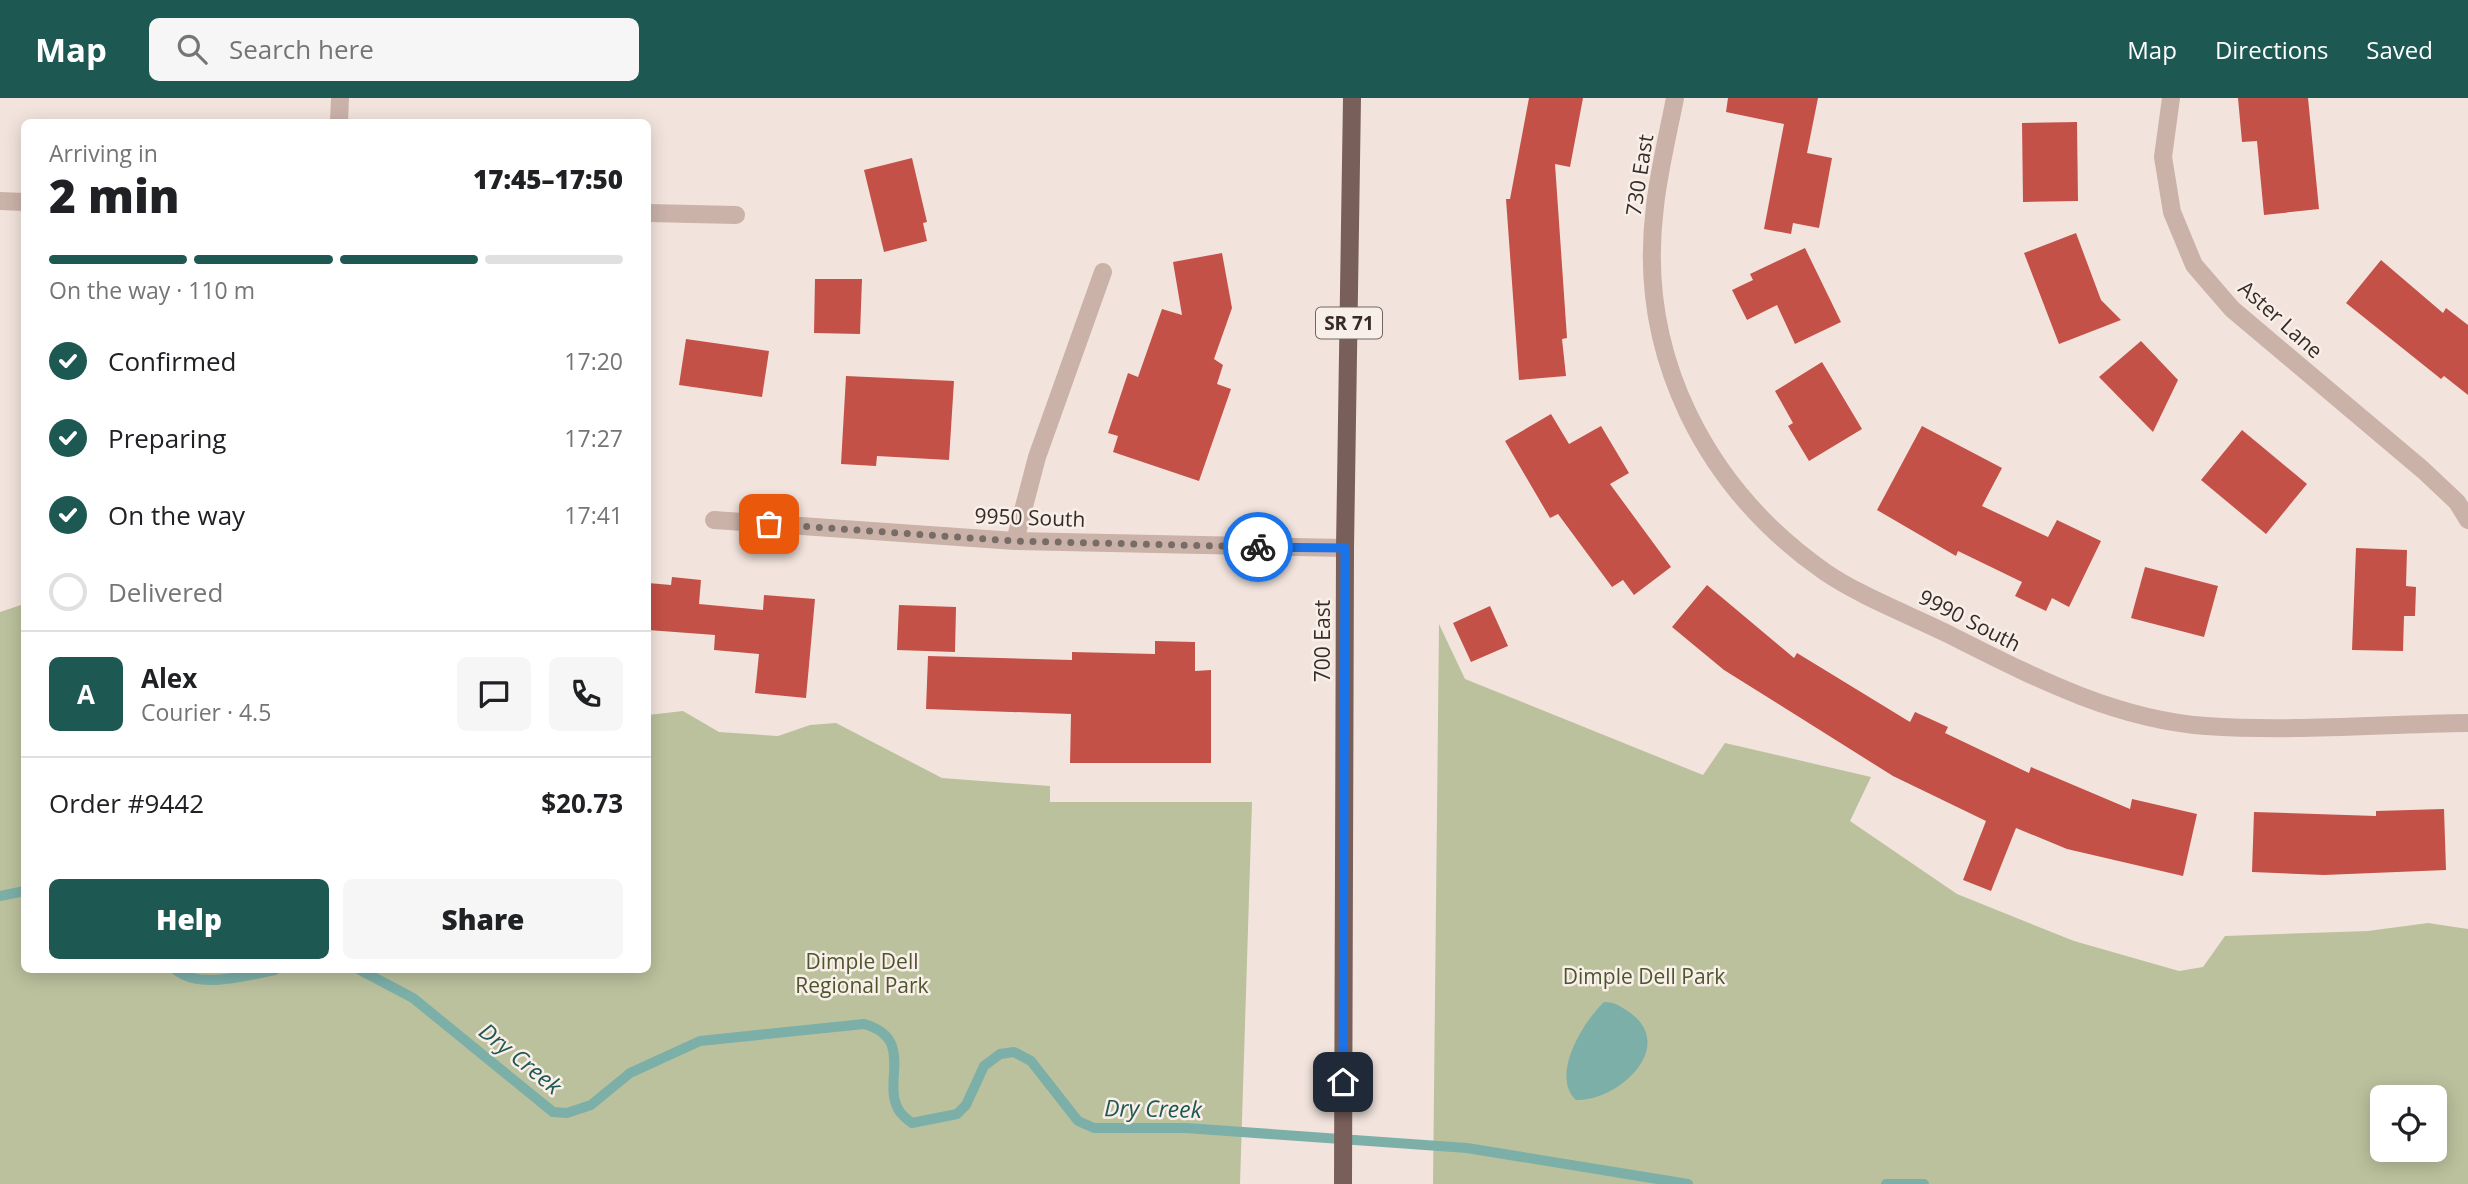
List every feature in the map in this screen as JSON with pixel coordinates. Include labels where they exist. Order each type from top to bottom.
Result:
[{"type":"main road","name":"700 East","points":[[1343,1184],[1345,548],[1352,98]]},
{"type":"street","points":[[339,119],[340,98]]},
{"type":"street","name":"730 East","points":[[1652,258],[1654,207],[1675,98]]},
{"type":"street","name":"Aster Lane","points":[[2171,98],[2163,157],[2172,212],[2194,265],[2232,310],[2423,470],[2457,502],[2468,520]]},
{"type":"street","points":[[0,201],[21,202]]},
{"type":"street","points":[[651,213],[736,215]]},
{"type":"street","name":"9990 South","points":[[1652,258],[1656,311],[1670,372],[1696,430],[1730,485],[1775,533],[1828,574],[2045,683],[2114,709],[2205,726],[2468,723]]},
{"type":"street","points":[[1015,541],[1037,457],[1103,272]]},
{"type":"street","name":"9950 South","points":[[714,520],[1015,541],[1345,548]]},
{"type":"green space","name":"Dimple Dell Regional Park","points":[[21,605],[21,973],[651,973],[651,715],[683,711],[719,732],[778,736],[810,725],[836,723],[942,778],[1050,786],[1050,802],[1252,802],[1240,1184],[0,1184],[0,612]]},
{"type":"green space","name":"Dimple Dell Park","points":[[1439,624],[1465,679],[1703,775],[1725,743],[1871,777],[1850,821],[1957,894],[2074,941],[2179,971],[2203,967],[2225,936],[2368,931],[2428,923],[2468,929],[2468,1184],[1433,1184]]},
{"type":"water","points":[[1604,1002],[1623,1008],[1643,1026],[1647,1040],[1645,1055],[1625,1082],[1593,1098],[1576,1100],[1569,1090],[1566,1077],[1572,1050],[1587,1022]]},
{"type":"building","points":[[1529,98],[1583,98],[1570,167],[1555,164],[1567,338],[1562,339],[1566,376],[1519,380],[1506,199],[1510,199]]},
{"type":"building","points":[[1728,98],[1818,98],[1807,153],[1832,158],[1819,228],[1793,223],[1791,234],[1764,229],[1784,124],[1726,112]]},
{"type":"building","points":[[2238,98],[2308,98],[2319,209],[2264,215],[2257,141],[2242,142]]},
{"type":"building","points":[[2077,122],[2078,201],[2023,202],[2022,123]]},
{"type":"building","points":[[912,158],[927,222],[923,223],[927,241],[884,252],[864,170]]},
{"type":"building","points":[[2076,233],[2101,300],[2121,320],[2059,344],[2024,253]]},
{"type":"building","points":[[1805,248],[1841,322],[1795,344],[1777,305],[1747,320],[1732,290],[1753,280],[1750,274]]},
{"type":"building","points":[[1222,253],[1232,308],[1214,359],[1223,365],[1217,384],[1231,389],[1199,481],[1113,452],[1118,436],[1108,433],[1128,373],[1138,377],[1162,309],[1182,315],[1173,262]]},
{"type":"building","points":[[2381,260],[2443,313],[2446,308],[2468,325],[2468,395],[2444,376],[2441,379],[2346,303]]},
{"type":"building","points":[[815,279],[862,279],[860,334],[814,333]]},
{"type":"building","points":[[686,339],[769,351],[762,397],[679,385]]},
{"type":"building","points":[[2141,341],[2178,380],[2153,432],[2099,377]]},
{"type":"building","points":[[1822,362],[1862,429],[1809,461],[1788,426],[1793,423],[1775,391]]},
{"type":"building","points":[[846,376],[954,381],[949,460],[877,456],[876,466],[841,464]]},
{"type":"building","points":[[1551,414],[1569,444],[1601,426],[1629,473],[1610,484],[1671,567],[1634,595],[1623,580],[1612,587],[1558,514],[1550,518],[1505,441]]},
{"type":"building","points":[[1922,426],[2002,468],[1982,506],[2048,537],[2057,520],[2101,541],[2069,607],[2052,598],[2046,611],[2015,596],[2022,582],[1958,551],[1956,556],[1877,510]]},
{"type":"building","points":[[2242,430],[2307,484],[2266,534],[2201,480]]},
{"type":"building","points":[[2356,548],[2407,550],[2406,586],[2416,587],[2415,616],[2404,616],[2403,651],[2352,650]]},
{"type":"building","points":[[2145,567],[2218,586],[2204,637],[2131,618]]},
{"type":"building","points":[[672,577],[701,580],[699,604],[763,610],[764,595],[815,599],[806,698],[755,693],[759,654],[714,650],[715,635],[651,630],[651,583],[671,585]]},
{"type":"building","points":[[1707,585],[1794,658],[1797,653],[1910,722],[1915,712],[1948,727],[1945,733],[2029,773],[2031,767],[2130,809],[2132,799],[2197,814],[2183,876],[2067,849],[2016,828],[1991,891],[1963,880],[1986,821],[1893,776],[1724,670],[1672,627]]},
{"type":"building","points":[[899,605],[956,607],[955,652],[897,650]]},
{"type":"building","points":[[1490,606],[1508,646],[1471,662],[1453,623]]},
{"type":"building","points":[[1155,641],[1195,642],[1195,671],[1211,670],[1211,763],[1070,763],[1071,714],[926,709],[928,656],[1072,660],[1072,652],[1155,654]]},
{"type":"building","points":[[2444,809],[2446,870],[2324,875],[2252,872],[2254,812],[2376,816],[2376,811]]},
{"type":"waterway","name":"Dry Creek","points":[[0,896],[21,892]]},
{"type":"waterway","name":"Dry Creek","points":[[181,973],[211,980],[259,973]]},
{"type":"waterway","name":"Dry Creek","points":[[366,973],[413,998],[553,1112],[567,1113],[591,1105],[630,1073],[700,1041],[864,1024],[880,1031],[889,1040],[893,1051],[895,1101],[900,1112],[912,1123],[957,1114],[966,1105],[984,1066],[1000,1054],[1014,1052],[1031,1061],[1078,1121],[1094,1128],[1186,1128],[1467,1148],[1688,1184]]},
{"type":"waterway","name":"Dry Creek","points":[[1886,1184],[1924,1184]]},
{"type":"way so far","points":[[769,524],[1015,541],[1258,547]]},
{"type":"route","points":[[1258,547],[1345,548],[1343,1082]]}]
